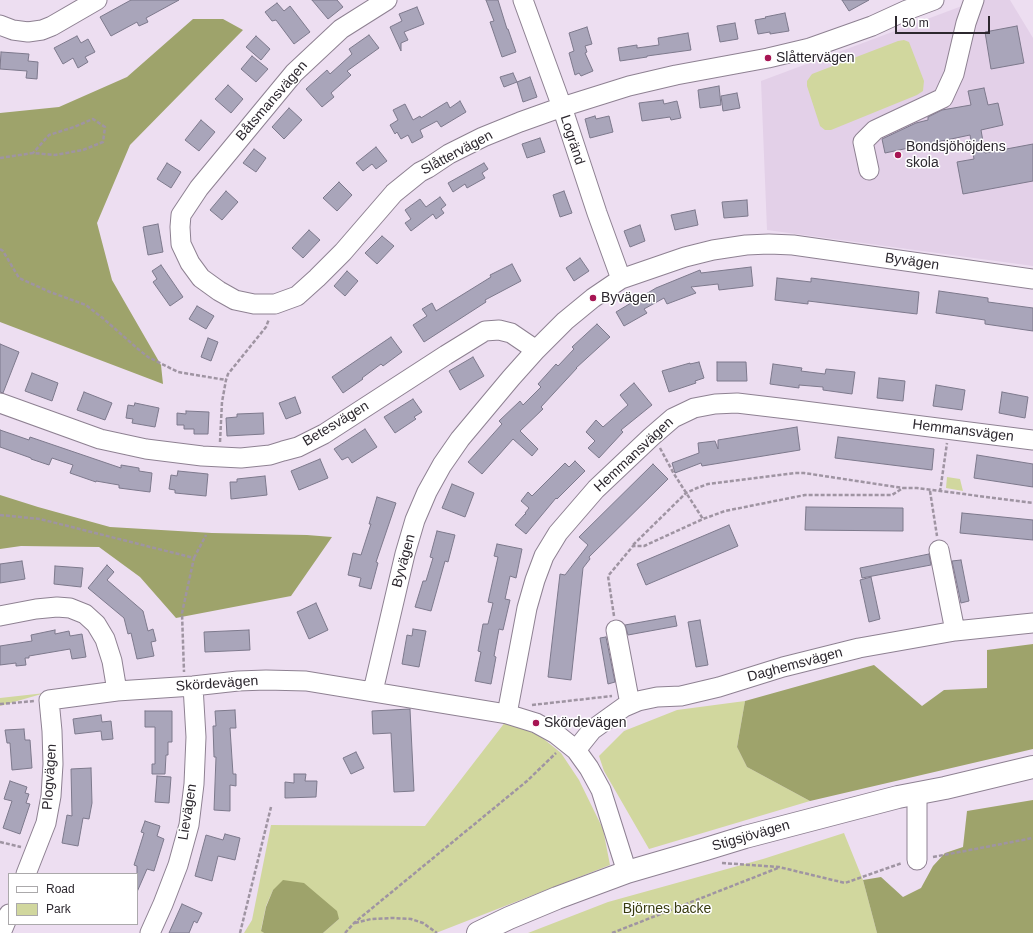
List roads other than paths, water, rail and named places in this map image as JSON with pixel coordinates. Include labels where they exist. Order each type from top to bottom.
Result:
[{"type":"main road","name":"Stigsjövägen","points":[[478,933],[557,898],[627,872],[745,837],[890,799],[1033,767]]},
{"type":"street","points":[[0,25],[13,30],[28,32],[42,30],[52,26],[97,0]]},
{"type":"street","name":"Båtsmansvägen","points":[[220,162],[294,73],[341,29],[386,0]]},
{"type":"street","name":"Logränd","points":[[523,0],[562,107],[584,175],[621,279]]},
{"type":"street","name":"Slåttervägen","points":[[220,162],[199,188],[181,214],[181,244],[190,263],[201,278],[219,291],[235,300],[254,304],[275,304],[297,296],[317,278],[343,252],[394,193],[420,172],[449,154],[483,137],[562,107],[629,86],[810,48],[872,26],[904,5],[934,0]]},
{"type":"street","points":[[869,170],[863,142],[875,130],[943,98],[954,74],[966,23],[974,0]]},
{"type":"street","name":"Byvägen","points":[[373,691],[405,554],[415,520],[427,492],[442,465],[460,439],[536,350],[565,321],[621,279],[685,257],[713,250],[746,245],[770,244],[792,245],[1033,279]]},
{"type":"street","name":"Betesvägen","points":[[0,403],[100,439],[146,449],[241,458],[270,455],[298,447],[324,434],[485,331],[498,330],[511,333],[536,350]]},
{"type":"street","name":"Hemmansvägen","points":[[506,714],[527,608],[544,556],[558,533],[596,489],[673,418],[694,408],[715,404],[737,404],[1033,440]]},
{"type":"street","points":[[939,550],[955,631]]},
{"type":"street","points":[[0,616],[57,607],[70,608],[85,614],[96,624],[105,639],[112,661],[117,691]]},
{"type":"street","name":"Daghemsvägen","points":[[571,747],[624,707],[638,701],[658,697],[681,696],[783,667],[859,648],[955,631],[1033,623]]},
{"type":"street","points":[[616,630],[630,704]]},
{"type":"street","name":"Skördevägen","points":[[49,700],[117,691],[238,681],[306,681],[506,714],[536,723],[556,734],[571,747],[589,768],[601,790],[627,872]]},
{"type":"street","name":"Lievägen","points":[[150,933],[164,904],[178,865],[189,825],[194,784],[196,737],[189,686]]},
{"type":"street","name":"Plogvägen","points":[[26,873],[46,823],[52,796],[52,731],[49,700]]},
{"type":"street","points":[[917,860],[918,793]]},
{"type":"street","points":[[1,933],[8,916]]},
{"type":"place","name":"Slåttervägen","points":[[768,58]]},
{"type":"place","name":"Bondsjöhöjdens skola","points":[[898,155]]},
{"type":"place","name":"Byvägen","points":[[593,298]]},
{"type":"place","name":"Skördevägen","points":[[536,723]]},
{"type":"park label","name":"Björnes backe","points":[[667,909]]}]
